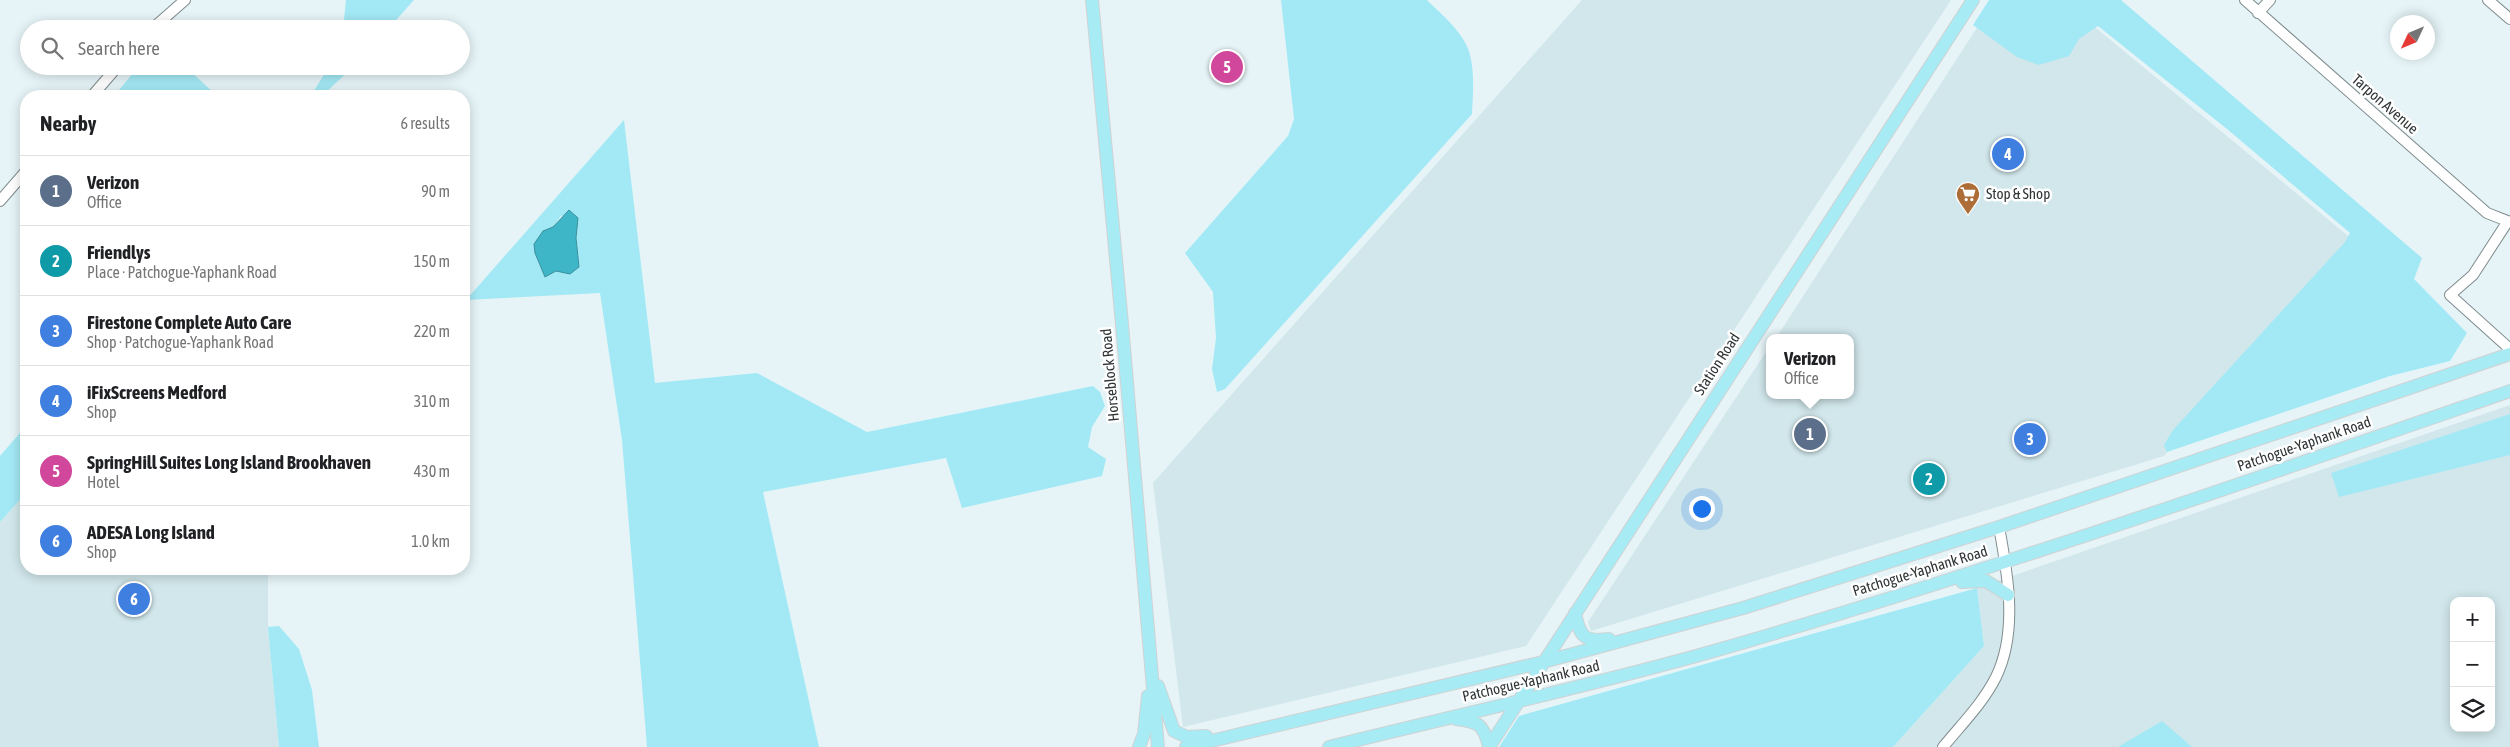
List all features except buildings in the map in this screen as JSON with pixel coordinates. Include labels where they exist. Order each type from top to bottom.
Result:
[{"type":"main road","name":"Horseblock Road","points":[[1092,0],[1158,747]]},
{"type":"main road","name":"Station Road","points":[[1489,747],[1973,0]]},
{"type":"main road","name":"Patchogue-Yaphank Road","points":[[1186,747],[1543,662],[1692,623],[1823,584],[1999,527],[2510,354]]},
{"type":"main road","name":"Patchogue-Yaphank Road","points":[[1329,747],[1712,652],[2005,561],[2510,391]]},
{"type":"main road","points":[[1920,588],[1980,580],[2008,595]]},
{"type":"main road","points":[[1575,613],[1580,632],[1594,641],[1652,633]]},
{"type":"main road","points":[[1151,664],[1171,726],[1177,734],[1187,737],[1241,734]]},
{"type":"main road","points":[[1138,747],[1144,734],[1151,664]]},
{"type":"main road","points":[[1446,718],[1476,722],[1485,731],[1489,747]]},
{"type":"street","points":[[162,20],[185,0]]},
{"type":"street","name":"Tarpon Avenue","points":[[2245,0],[2487,213],[2509,222]]},
{"type":"street","points":[[2258,13],[2270,0]]},
{"type":"street","points":[[2488,0],[2510,19]]},
{"type":"street","points":[[97,90],[110,75]]},
{"type":"street","points":[[0,201],[20,178]]},
{"type":"street","points":[[2509,222],[2473,275],[2450,295],[2510,349]]},
{"type":"street","points":[[1943,747],[1982,700],[1998,672],[2006,647],[2008,595],[1999,527]]},
{"type":"shaded area","points":[[346,0],[414,0],[396,20],[344,20]]},
{"type":"shaded area","points":[[1281,0],[1427,0],[1456,30],[1469,51],[1473,74],[1472,114],[1225,389],[1217,392],[1212,369],[1216,338],[1213,292],[1185,253],[1288,136],[1294,119]]},
{"type":"shaded area","points":[[1582,0],[1951,0],[1526,646],[1183,727],[1153,483]]},
{"type":"shaded area","points":[[1989,0],[2121,0],[2422,258],[2414,279],[2467,333],[2450,361],[2390,376],[2167,452],[2164,445],[2173,430],[2345,242],[2350,233],[2227,129],[2098,26],[2079,39],[2069,56],[2039,65],[2017,57],[1973,25]]},
{"type":"shaded area","points":[[1995,0],[2062,0],[2353,240],[2164,456],[1591,631],[1588,622],[1766,352],[1766,399],[1854,399],[1854,334],[1779,334]]},
{"type":"shaded area","points":[[132,75],[195,75],[211,90],[119,90]]},
{"type":"shaded area","points":[[324,75],[344,75],[328,90],[315,90]]},
{"type":"shaded area","points":[[624,120],[655,383],[757,373],[867,432],[1093,386],[1100,392],[1105,406],[1092,427],[1088,447],[1106,459],[1102,476],[962,508],[946,458],[763,492],[819,747],[647,747],[622,440],[600,293],[470,300],[470,295]],"holes":[[[561,216],[578,218],[576,238],[578,267],[570,273],[556,271],[545,277],[535,253],[534,245],[553,227]]]},
{"type":"shaded area","points":[[569,210],[578,218],[576,238],[579,267],[570,274],[556,271],[545,277],[535,253],[534,244],[543,231],[553,227]]},
{"type":"shaded area","points":[[2510,405],[2510,747],[1893,747],[1984,646],[1977,588]]},
{"type":"shaded area","points":[[2510,414],[2510,455],[2339,497],[2331,473]]},
{"type":"shaded area","points":[[20,433],[20,500],[0,522],[0,456]]},
{"type":"shaded area","points":[[20,500],[20,575],[268,575],[268,627],[279,747],[0,747],[0,522]]},
{"type":"shaded area","points":[[1977,588],[1984,646],[1893,747],[1499,747],[1519,716]]},
{"type":"shaded area","points":[[279,626],[299,649],[312,690],[319,747],[279,747],[268,627]]},
{"type":"shaded area","points":[[2162,721],[2192,747],[2118,747]]},
{"type":"place","name":"SpringHill Suites Long Island Brookhaven","points":[[1227,67]]},
{"type":"place","name":"iFixScreens Medford","points":[[2008,154]]},
{"type":"place","name":"Stop & Shop","points":[[1968,215]]},
{"type":"place","name":"Verizon","points":[[1810,434]]},
{"type":"place","name":"Firestone Complete Auto Care","points":[[2030,439]]},
{"type":"place","name":"Friendlys","points":[[1929,479]]},
{"type":"place","name":"ADESA Long Island","points":[[134,599]]}]
